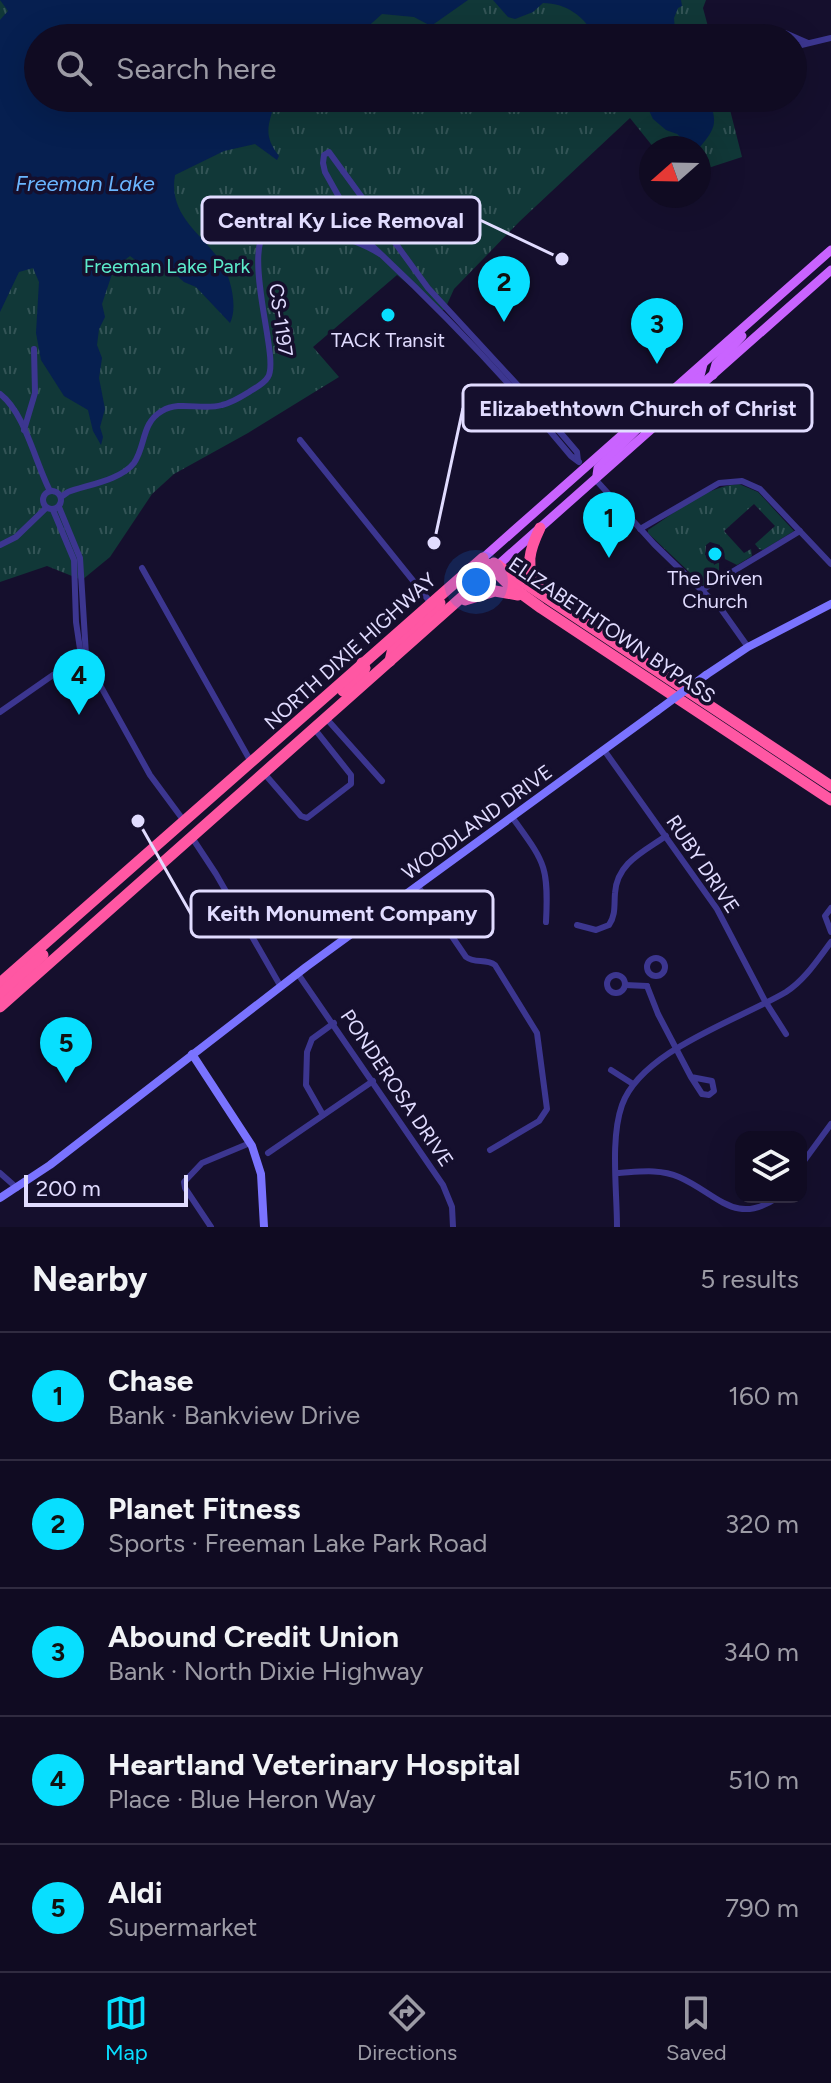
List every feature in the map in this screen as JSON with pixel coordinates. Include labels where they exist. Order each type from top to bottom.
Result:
[{"type":"highway","points":[[541,527],[530,553],[530,570],[537,584],[555,602]]},
{"type":"highway","name":"NORTH DIXIE HIGHWAY","points":[[0,983],[483,558]]},
{"type":"highway","name":"ELIZABETHTOWN BYPASS","points":[[483,558],[541,608],[831,800]]},
{"type":"highway","name":"NORTH DIXIE HIGHWAY","points":[[0,1007],[495,568]]},
{"type":"highway","name":"ELIZABETHTOWN BYPASS","points":[[495,568],[555,602],[831,786]]},
{"type":"highway","points":[[390,661],[393,648],[441,602],[450,586]]},
{"type":"highway","points":[[454,605],[495,591],[513,593],[541,608]]},
{"type":"highway","points":[[295,743],[303,726],[363,673],[365,668],[362,663]]},
{"type":"highway","points":[[191,836],[190,829],[195,820],[284,741],[313,709]]},
{"type":"highway","points":[[55,956],[67,936],[175,838],[184,821]]},
{"type":"highway","points":[[0,995],[51,947],[69,924]]},
{"type":"main road","name":"NORTH DIXIE HIGHWAY","points":[[483,558],[581,465],[643,417],[831,250]]},
{"type":"main road","points":[[802,296],[807,279],[831,258]]},
{"type":"main road","points":[[495,568],[831,270]]},
{"type":"main road","points":[[745,347],[747,338],[793,295],[790,287]]},
{"type":"main road","points":[[713,375],[716,364],[749,329],[786,297],[790,287]]},
{"type":"main road","points":[[639,440],[640,433],[700,376],[703,364]]},
{"type":"main road","points":[[595,479],[598,468],[641,426],[643,417]]},
{"type":"main road","points":[[541,527],[545,517],[579,486],[584,476],[581,465]]},
{"type":"street","points":[[808,43],[831,38]]},
{"type":"street","points":[[347,221],[349,213],[324,168],[325,153],[332,154],[439,301],[548,418],[577,452],[581,465]]},
{"type":"street","points":[[318,229],[356,221],[371,210]]},
{"type":"street","name":"CS-1197","points":[[61,497],[132,465],[147,427],[160,412],[177,406],[221,406],[244,395],[267,378],[272,362],[258,279],[264,237],[269,227],[284,219],[356,242],[380,254]]},
{"type":"street","points":[[356,221],[358,230],[380,254],[461,333],[581,465]]},
{"type":"street","points":[[24,430],[35,393],[34,349]]},
{"type":"street","points":[[0,394],[15,408],[50,491]]},
{"type":"street","points":[[300,440],[431,603]]},
{"type":"street","points":[[595,479],[640,529],[721,609],[748,647]]},
{"type":"street","points":[[640,529],[719,483],[729,480],[747,482],[760,489],[831,564]]},
{"type":"street","points":[[0,545],[16,537],[53,508],[61,497],[50,491]]},
{"type":"street","points":[[50,491],[43,499],[53,508],[74,560],[80,649],[150,775],[184,821]]},
{"type":"street","points":[[702,590],[800,531]]},
{"type":"street","points":[[142,568],[251,762]]},
{"type":"street","name":"WOODLAND DRIVE","points":[[0,1198],[417,885],[706,675],[748,647],[831,604]]},
{"type":"street","points":[[0,712],[53,675],[86,659]]},
{"type":"street","points":[[325,717],[382,781]]},
{"type":"street","points":[[263,772],[304,818],[310,818],[342,792],[352,782],[351,775],[313,727]]},
{"type":"street","name":"RUBY DRIVE","points":[[604,750],[717,909],[765,1001],[786,1034]]},
{"type":"street","points":[[512,817],[545,868],[546,922]]},
{"type":"street","points":[[191,836],[221,881],[281,987]]},
{"type":"street","points":[[577,925],[596,930],[609,925],[614,916],[616,883],[621,871],[632,859],[666,836]]},
{"type":"street","points":[[417,885],[466,957],[475,962],[488,961],[495,965],[537,1033],[547,1099],[546,1114],[490,1150]]},
{"type":"street","points":[[831,908],[825,916],[831,932]]},
{"type":"street","points":[[617,1227],[618,1119],[633,1084],[648,1068],[676,1050],[796,984],[830,941]]},
{"type":"street","name":"PONDEROSA DRIVE","points":[[298,974],[443,1185],[452,1207],[453,1227]]},
{"type":"street","points":[[647,986],[653,975]]},
{"type":"street","points":[[625,985],[647,986]]},
{"type":"street","points":[[647,986],[691,1077]]},
{"type":"street","points":[[323,1115],[306,1085],[307,1052],[312,1039],[334,1023]]},
{"type":"street","points":[[192,1054],[250,1143],[261,1174],[264,1227]]},
{"type":"street","points":[[611,1070],[633,1084]]},
{"type":"street","points":[[268,1153],[373,1081]]},
{"type":"street","points":[[807,1157],[831,1124]]},
{"type":"street","points":[[211,1227],[184,1182],[202,1163],[250,1143]]},
{"type":"street","points":[[617,1173],[655,1171],[676,1176],[692,1185],[713,1205]]},
{"type":"street","points":[[0,1173],[17,1188]]},
{"type":"street","points":[[764,1214],[773,1203]]},
{"type":"green space","name":"Freeman Lake Park","points":[[0,0],[706,0],[703,8],[707,24],[24,24],[24,112],[731,112],[742,157],[711,167],[711,136],[644,136],[630,118],[520,221],[454,289],[445,309],[438,313],[397,275],[313,347],[339,377],[174,474],[152,494],[110,557],[82,580],[47,566],[0,582]]},
{"type":"green space","points":[[739,484],[758,492],[794,531],[763,550],[759,549],[755,544],[775,526],[754,504],[724,531],[744,553],[751,549],[752,556],[737,565],[719,552],[720,545],[710,542],[706,545],[705,555],[712,556],[714,565],[719,562],[719,576],[703,585],[648,530],[703,495]]},
{"type":"water","name":"Freeman Lake","points":[[0,0],[468,0],[434,24],[414,17],[382,14],[371,24],[24,24],[24,112],[272,112],[269,134],[279,156],[277,160],[255,144],[224,151],[175,175],[174,189],[181,213],[221,262],[228,276],[233,301],[230,323],[196,287],[184,282],[172,271],[148,262],[138,262],[130,256],[114,268],[102,304],[105,317],[99,329],[97,345],[102,358],[99,378],[105,409],[100,427],[103,437],[101,445],[93,431],[88,410],[64,396],[41,360],[36,333],[39,282],[33,268],[19,272],[0,312],[0,20],[8,11]]},
{"type":"water","points":[[493,0],[681,0],[682,6],[678,8],[674,24],[586,24],[567,9],[543,3],[533,12],[515,19],[508,17]]},
{"type":"water","points":[[650,112],[713,112],[714,124],[708,136],[679,136],[666,130]]},
{"type":"place","name":"Central Ky Lice Removal","points":[[562,259]]},
{"type":"place","name":"TACK Transit","points":[[388,315]]},
{"type":"place","name":"Planet Fitness","points":[[504,322]]},
{"type":"place","name":"Abound Credit Union","points":[[657,364]]},
{"type":"place","name":"Elizabethtown Church of Christ","points":[[434,543]]},
{"type":"place","name":"The Driven Church","points":[[715,554]]},
{"type":"place","name":"Chase","points":[[609,558]]},
{"type":"place","name":"Heartland Veterinary Hospital","points":[[79,715]]},
{"type":"place","name":"Keith Monument Company","points":[[138,821]]},
{"type":"place","name":"Aldi","points":[[66,1083]]}]
